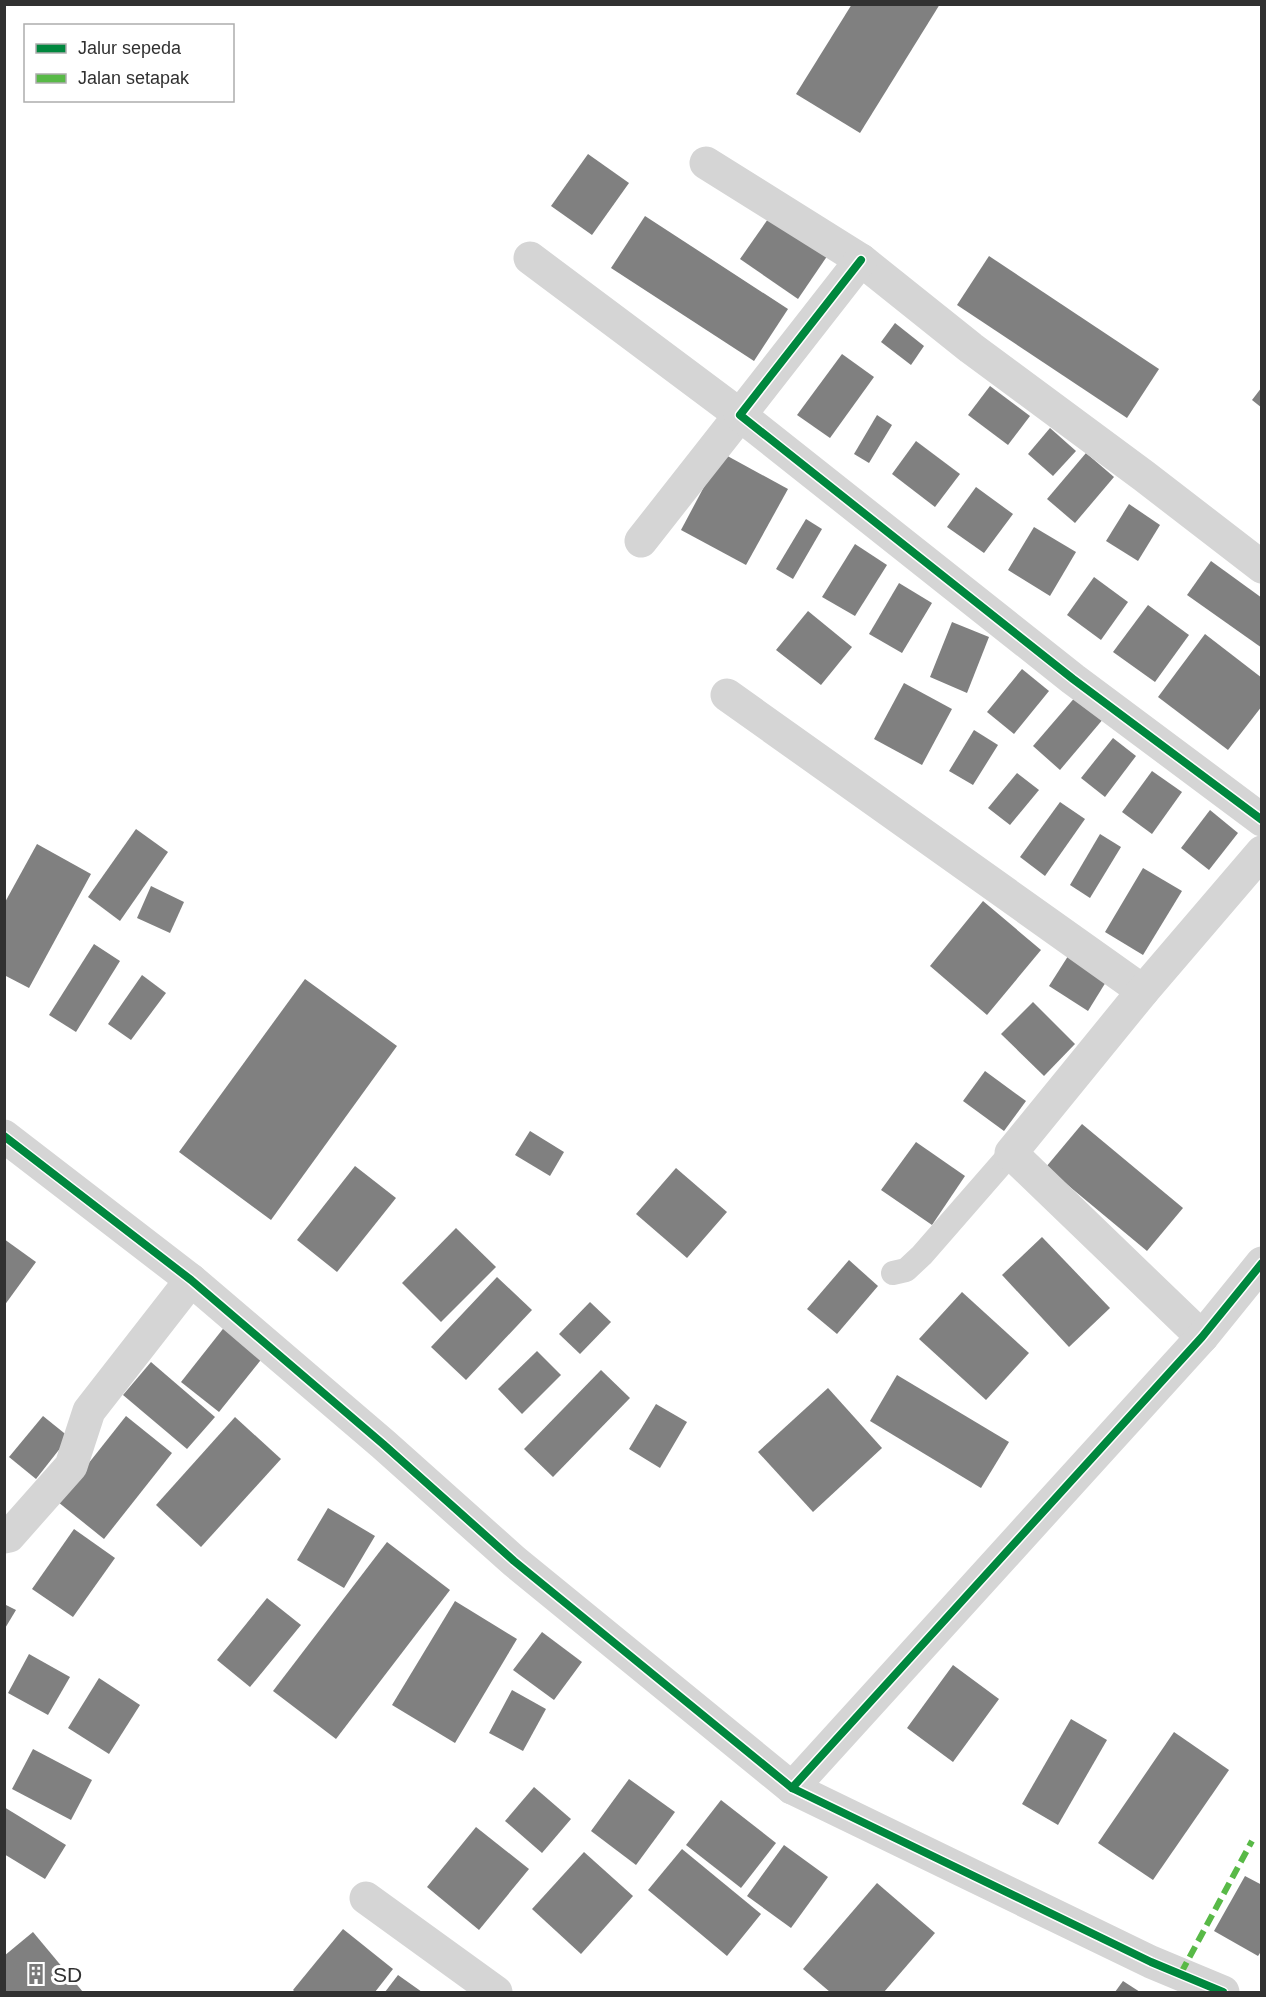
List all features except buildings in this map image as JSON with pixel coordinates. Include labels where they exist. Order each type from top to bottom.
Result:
[{"type":"street","points":[[706,163],[861,260],[971,348],[1262,567]]},
{"type":"street","points":[[530,258],[740,415],[1073,679],[1262,820]]},
{"type":"street","points":[[641,541],[861,260]]},
{"type":"street","points":[[727,695],[1143,991]]},
{"type":"street","points":[[1202,1337],[1011,1153],[1143,991],[1262,852]]},
{"type":"street","points":[[4,1136],[191,1280],[383,1444],[514,1561],[792,1788],[1151,1962],[1223,1992]]},
{"type":"street","points":[[792,1788],[1202,1337],[1262,1263]]},
{"type":"street","points":[[4,1537],[9,1536],[71,1466],[89,1411],[191,1280]]},
{"type":"street","points":[[366,1898],[496,1992]]},
{"type":"lane","points":[[893,1273],[906,1270],[922,1255],[1011,1153]]},
{"type":"marked path","points":[[1181,1973],[1252,1841]]},
{"type":"cycle path","points":[[861,260],[740,415],[1073,679],[1262,820]]},
{"type":"cycle path","points":[[4,1136],[191,1280],[383,1444],[514,1561],[792,1788],[1151,1962],[1223,1992]]},
{"type":"cycle path","points":[[792,1788],[1202,1337],[1262,1263]]},
{"type":"place","name":"SD","points":[[36,1974]]}]
